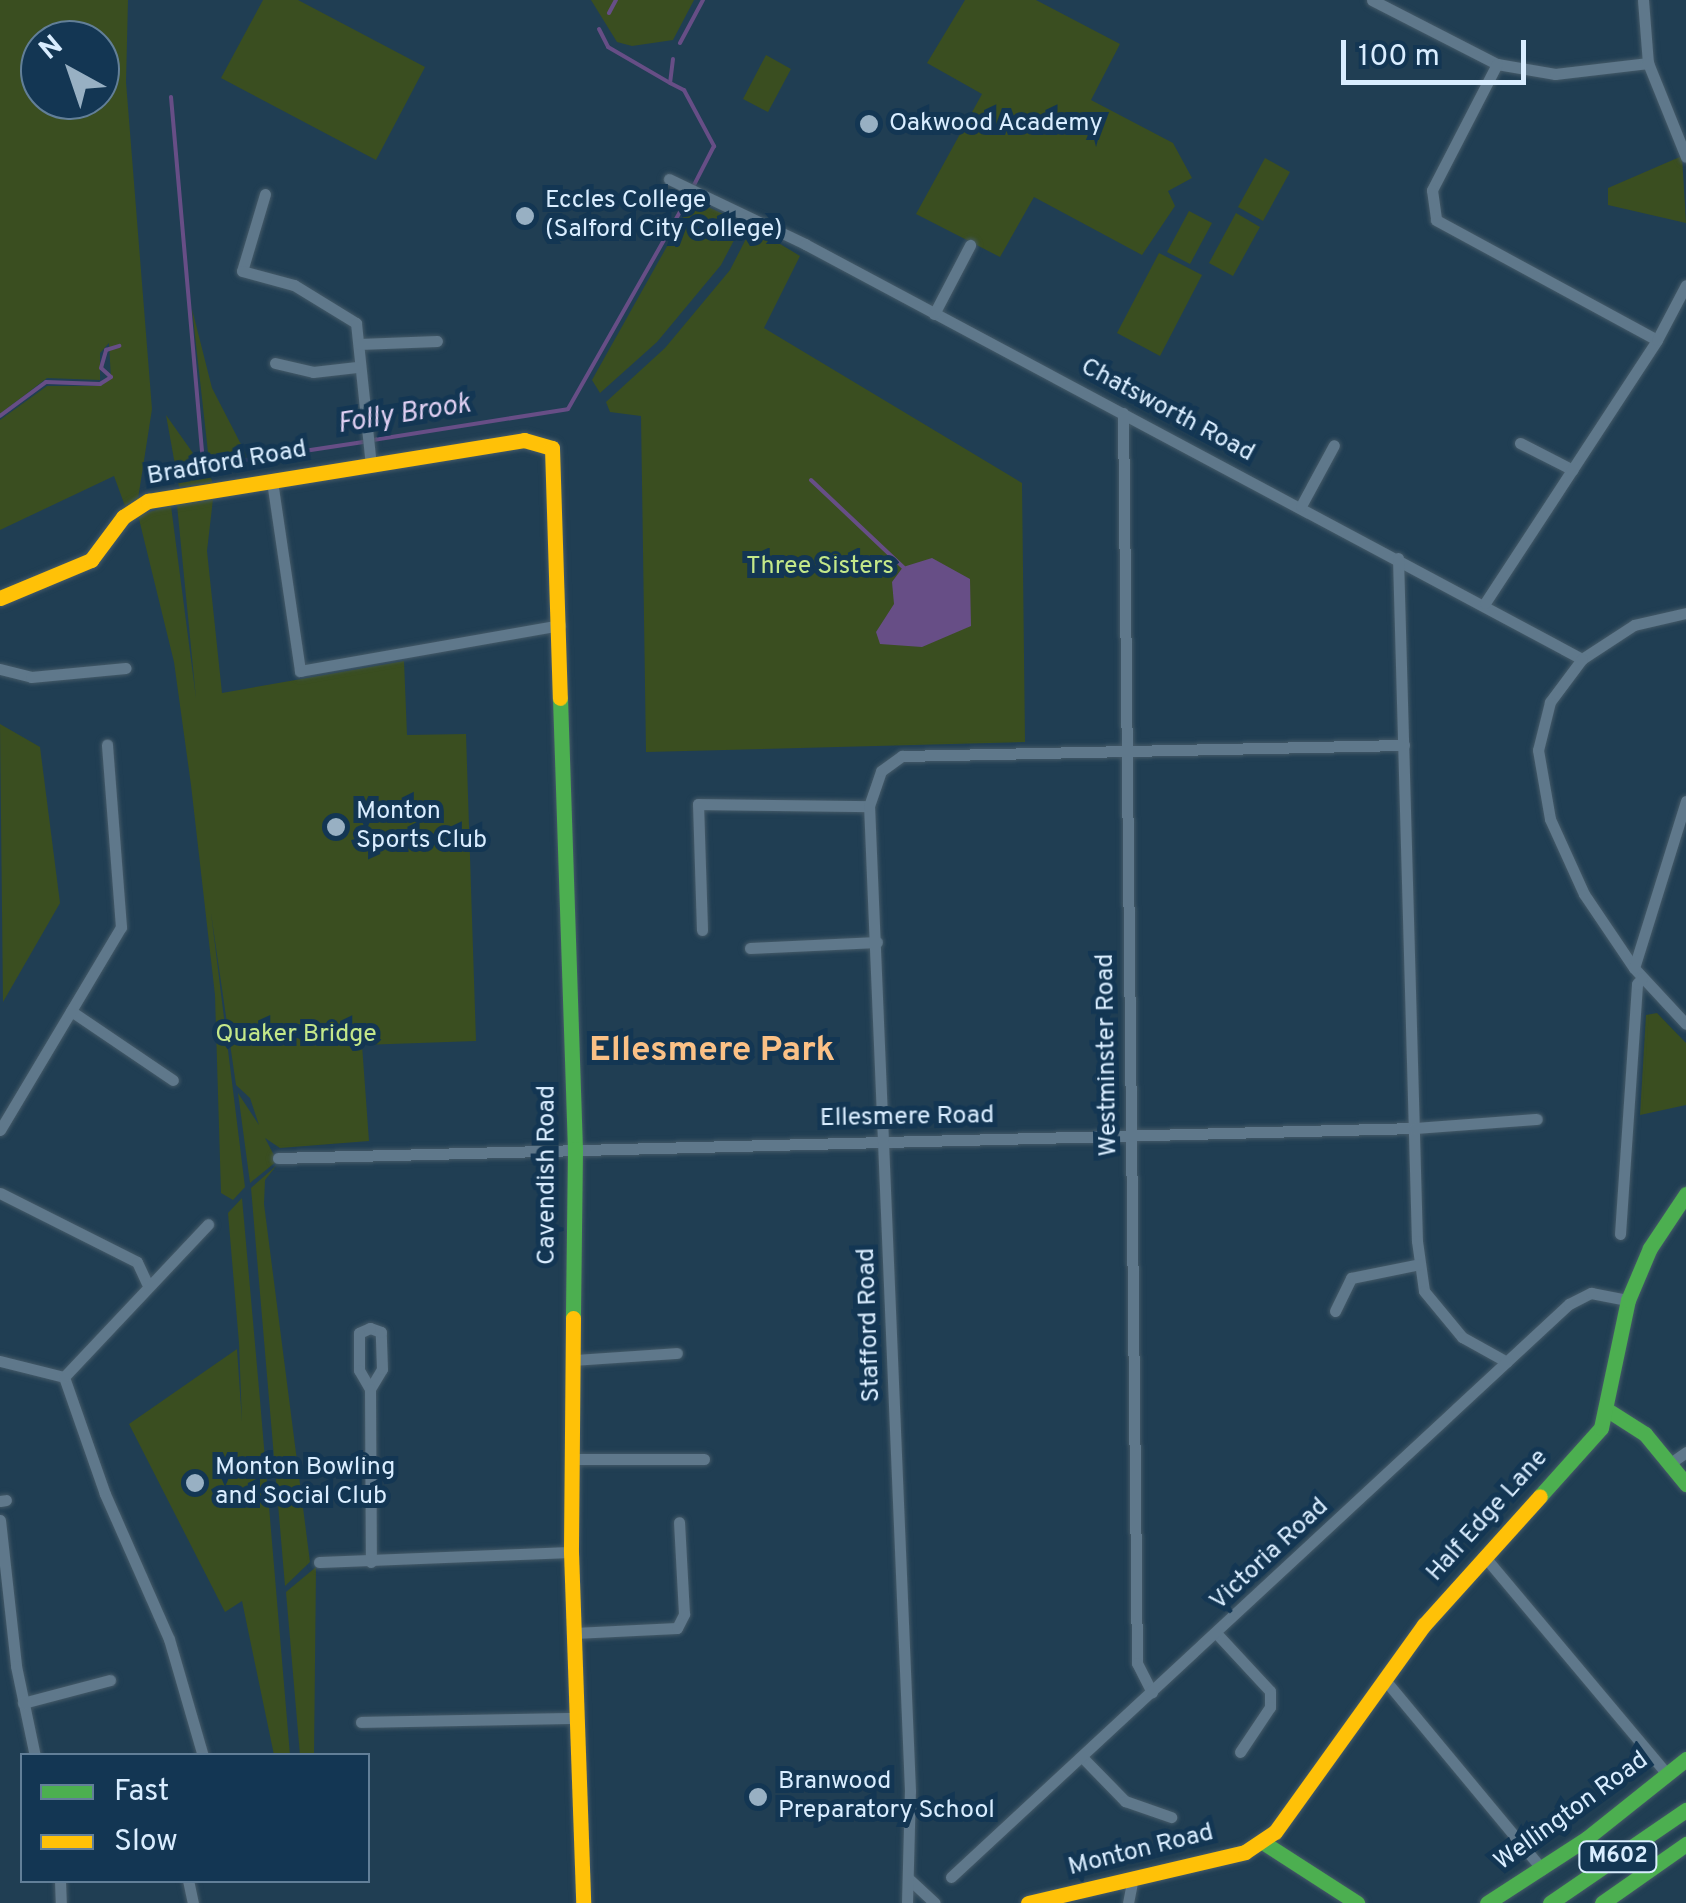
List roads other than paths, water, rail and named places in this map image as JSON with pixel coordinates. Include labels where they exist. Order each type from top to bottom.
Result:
[{"type":"main road","name":"Bradford Road","points":[[0,598],[91,560],[123,517],[142,504],[524,440],[552,448]]},
{"type":"main road","name":"Cavendish Road","points":[[552,448],[575,1148],[571,1552],[583,1903]]},
{"type":"main road","name":"Half Edge Lane","points":[[1264,1843],[1385,1680],[1484,1556],[1592,1441],[1609,1411],[1628,1300],[1683,1204]]},
{"type":"main road","points":[[1609,1411],[1644,1434],[1686,1484]]},
{"type":"main road","name":"Wellington Road","points":[[1486,1903],[1542,1869],[1686,1759]]},
{"type":"main road","name":"M602","points":[[1550,1903],[1686,1810]]},
{"type":"main road","points":[[1264,1843],[1356,1903]]},
{"type":"main road","name":"Monton Road","points":[[1028,1903],[1132,1882],[1264,1843]]},
{"type":"main road","name":"M602","points":[[1602,1903],[1686,1844]]},
{"type":"street","points":[[1372,0],[1497,64],[1555,74],[1648,63]]},
{"type":"street","points":[[1643,0],[1648,63],[1686,158]]},
{"type":"street","points":[[1497,64],[1432,190],[1436,220],[1658,340]]},
{"type":"street","name":"Chatsworth Road","points":[[674,181],[1485,602],[1582,658]]},
{"type":"street","points":[[266,194],[250,209],[235,270],[294,285],[340,308],[356,323],[356,367],[371,465]]},
{"type":"street","points":[[934,314],[970,244]]},
{"type":"street","points":[[1485,602],[1658,340],[1686,285]]},
{"type":"street","points":[[359,344],[437,341]]},
{"type":"street","points":[[275,363],[313,372],[356,367]]},
{"type":"street","name":"Westminster Road","points":[[1123,413],[1136,1662],[1152,1692]]},
{"type":"street","points":[[1520,443],[1573,470]]},
{"type":"street","points":[[1301,506],[1334,445]]},
{"type":"street","points":[[272,482],[300,670],[560,624]]},
{"type":"street","points":[[1398,558],[1420,1264],[1424,1291],[1462,1336],[1507,1362]]},
{"type":"street","points":[[1686,612],[1634,626],[1582,658],[1544,718],[1541,786],[1570,870],[1638,973],[1686,1024]]},
{"type":"street","points":[[0,669],[31,677],[126,668]]},
{"type":"street","points":[[1124,754],[1404,745]]},
{"type":"street","points":[[0,1130],[123,920],[107,746]]},
{"type":"street","name":"Stafford Road","points":[[907,1903],[888,1142],[869,806],[881,771],[902,756],[1124,754]]},
{"type":"street","points":[[1620,1234],[1638,973],[1686,801]]},
{"type":"street","points":[[702,930],[698,804],[869,806]]},
{"type":"street","points":[[750,948],[877,942]]},
{"type":"street","points":[[72,1011],[173,1080]]},
{"type":"street","name":"Ellesmere Road","points":[[278,1158],[1414,1128],[1537,1119]]},
{"type":"street","points":[[0,1193],[138,1262],[147,1282]]},
{"type":"street","points":[[64,1378],[147,1282],[208,1224]]},
{"type":"street","points":[[1335,1310],[1351,1278],[1420,1264]]},
{"type":"street","name":"Victoria Road","points":[[951,1877],[1584,1294],[1628,1300]]},
{"type":"street","points":[[370,1389],[382,1369],[382,1332],[370,1328],[359,1334],[359,1352],[370,1389],[371,1562]]},
{"type":"street","points":[[574,1360],[678,1354]]},
{"type":"street","points":[[0,1361],[64,1378]]},
{"type":"street","points":[[64,1378],[105,1494],[168,1639],[202,1753]]},
{"type":"street","points":[[1669,1464],[1686,1452]]},
{"type":"street","points":[[573,1458],[704,1459]]},
{"type":"street","points":[[0,1520],[22,1704],[35,1753]]},
{"type":"street","points":[[574,1632],[676,1628],[684,1614],[685,1539],[679,1522]]},
{"type":"street","points":[[319,1562],[571,1552]]},
{"type":"street","points":[[1484,1556],[1667,1774]]},
{"type":"street","points":[[1218,1635],[1270,1691],[1270,1707],[1240,1752]]},
{"type":"street","points":[[22,1704],[110,1680]]},
{"type":"street","points":[[1385,1680],[1542,1869]]},
{"type":"street","points":[[372,1708],[367,1722],[576,1718]]},
{"type":"street","points":[[1082,1757],[1125,1801],[1171,1817]]},
{"type":"street","points":[[909,1879],[935,1903]]},
{"type":"street","points":[[1128,1903],[1132,1882]]},
{"type":"waterway","points":[[609,13],[616,0]]},
{"type":"waterway","name":"Folly Brook","points":[[680,43],[703,0]]},
{"type":"waterway","points":[[599,29],[608,47],[670,83]]},
{"type":"waterway","name":"Folly Brook","points":[[673,59],[670,83],[684,90],[714,146],[694,185]]},
{"type":"waterway","name":"Folly Brook","points":[[171,97],[202,453],[219,464],[363,442]]},
{"type":"waterway","name":"Folly Brook","points":[[373,440],[568,409],[690,194]]},
{"type":"waterway","name":"Folly Brook","points":[[0,416],[46,382],[100,384],[111,377],[101,368],[106,350],[119,346]]},
{"type":"waterway","points":[[811,480],[903,567]]},
{"type":"place","name":"Oakwood Academy","points":[[869,124]]},
{"type":"place","name":"Eccles College (Salford City College)","points":[[525,216]]},
{"type":"place","name":"Monton Sports Club","points":[[336,827]]},
{"type":"place","name":"Monton Bowling and Social Club","points":[[195,1483]]},
{"type":"place","name":"Branwood Preparatory School","points":[[758,1797]]},
{"type":"district","name":"Ellesmere Park","points":[[712,1051]]},
{"type":"park label","name":"Three Sisters","points":[[820,567]]},
{"type":"park label","name":"Quaker Bridge","points":[[296,1035]]}]
